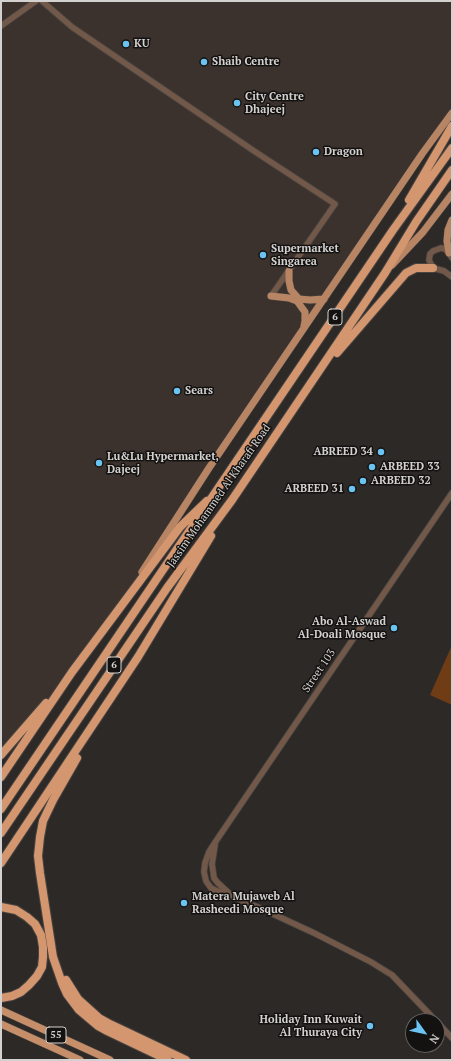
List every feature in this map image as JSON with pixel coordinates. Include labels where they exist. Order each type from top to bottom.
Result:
[{"type":"highway","points":[[393,230],[452,126]]},
{"type":"highway","name":"Jassim Mohammed Al Kharafi Road","points":[[1,809],[220,488],[393,230],[452,148]]},
{"type":"highway","name":"Jassim Mohammed Al Kharafi Road","points":[[1,833],[167,588],[232,500],[385,273],[416,222],[452,170]]},
{"type":"highway","points":[[312,382],[406,273],[416,268],[433,268]]},
{"type":"highway","points":[[1,777],[72,672],[180,527],[220,488]]},
{"type":"highway","points":[[1,863],[93,727],[173,601],[232,500]]},
{"type":"highway","points":[[1,755],[72,672]]},
{"type":"highway","points":[[93,727],[53,800],[43,821],[40,837],[38,856],[53,957],[65,989],[79,1010],[98,1026],[168,1060]]},
{"type":"highway","points":[[1,907],[16,910],[35,924],[41,935],[43,947],[42,967],[29,986],[12,996],[1,998]]},
{"type":"highway","points":[[53,957],[71,989],[78,998],[99,1018],[186,1060]]},
{"type":"highway","name":"55","points":[[1,1010],[110,1060]]},
{"type":"highway","name":"55","points":[[1,1024],[80,1060]]},
{"type":"highway","points":[[53,1048],[72,1060]]},
{"type":"main road","points":[[113,617],[209,468],[422,154],[452,113]]},
{"type":"main road","points":[[385,273],[423,232],[452,194]]},
{"type":"main road","points":[[451,255],[447,241],[448,230],[452,220]]},
{"type":"main road","points":[[289,271],[291,290],[299,298],[310,300],[324,299]]},
{"type":"main road","points":[[271,296],[289,298],[300,304],[305,317],[302,331]]},
{"type":"street","points":[[1,26],[36,1]]},
{"type":"street","points":[[42,1],[72,27],[254,152],[335,204],[271,296]]},
{"type":"street","points":[[451,255],[445,248],[440,248],[433,250],[430,254],[429,260],[433,268],[444,271],[452,277]]},
{"type":"street","name":"Street 103","points":[[428,1013],[392,975],[365,959],[314,933],[211,888],[206,881],[204,872],[205,863],[209,852],[216,841],[452,493]]},
{"type":"street","name":"Street 103","points":[[445,1031],[452,1038]]},
{"type":"shaded area","points":[[1,1],[452,1],[452,113],[422,154],[113,617],[72,672],[1,755]]},
{"type":"shaded area","points":[[452,645],[452,705],[430,695]]},
{"type":"place","name":"KU","points":[[126,44]]},
{"type":"place","name":"Shaib Centre","points":[[204,62]]},
{"type":"place","name":"City Centre Dhajeej","points":[[237,103]]},
{"type":"place","name":"Dragon","points":[[316,152]]},
{"type":"place","name":"Supermarket Singarea","points":[[263,255]]},
{"type":"place","name":"Sears","points":[[177,391]]},
{"type":"place","name":"ABREED 34","points":[[381,452]]},
{"type":"place","name":"Lu&Lu Hypermarket, Dajeej","points":[[99,463]]},
{"type":"place","name":"ARBEED 33","points":[[372,467]]},
{"type":"place","name":"ARBEED 32","points":[[363,481]]},
{"type":"place","name":"ARBEED 31","points":[[352,489]]},
{"type":"place","name":"Abo Al-Aswad Al-Doali Mosque","points":[[394,628]]},
{"type":"place","name":"Matera Mujaweb Al Rasheedi Mosque","points":[[184,903]]},
{"type":"place","name":"Holiday Inn Kuwait Al Thuraya City","points":[[370,1026]]}]
